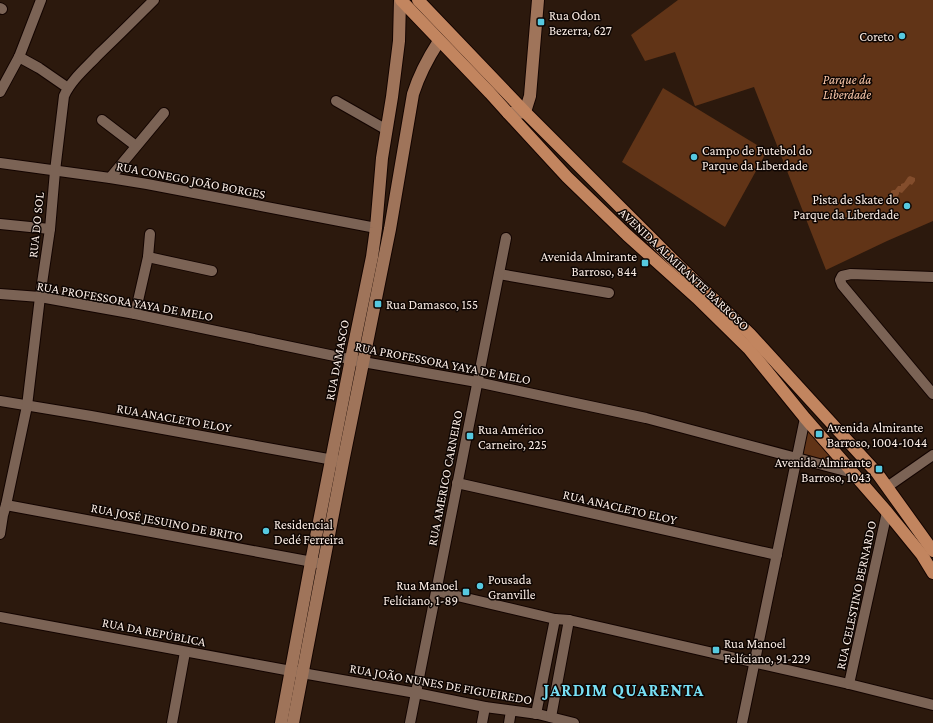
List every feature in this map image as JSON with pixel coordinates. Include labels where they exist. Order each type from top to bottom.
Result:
[{"type":"main road","name":"AVENIDA ALMIRANTE BARROSO","points":[[400,0],[508,112],[567,177],[626,236],[698,298],[749,349],[805,418],[887,512],[922,555],[933,573]]},
{"type":"main road","name":"AVENIDA ALMIRANTE BARROSO","points":[[418,0],[525,112],[666,253],[750,334],[877,473],[933,551]]},
{"type":"street","points":[[0,92],[19,57],[41,0]]},
{"type":"street","name":"RUA DO SOL","points":[[0,534],[1,515],[6,505],[27,406],[50,229],[64,96],[68,88],[84,70],[154,0]]},
{"type":"street","name":"RUA DAMASCO","points":[[281,723],[297,672],[323,564],[351,359],[372,257],[376,228],[382,158],[399,42],[400,0]]},
{"type":"street","points":[[508,112],[525,112],[530,96],[538,0]]},
{"type":"street","name":"RUA DAMASCO","points":[[293,723],[297,672],[311,562],[363,362],[390,230],[413,94],[426,61],[439,41]]},
{"type":"street","points":[[19,57],[39,68],[68,88]]},
{"type":"street","points":[[336,101],[387,130]]},
{"type":"street","points":[[110,178],[164,113]]},
{"type":"street","points":[[102,120],[136,146]]},
{"type":"street","name":"RUA CONEGO JOÃO BORGES","points":[[0,163],[147,184],[376,228]]},
{"type":"street","points":[[0,224],[50,229]]},
{"type":"street","points":[[135,314],[148,257],[150,234]]},
{"type":"street","name":"RUA AMERICO CARNEIRO","points":[[410,723],[506,238]]},
{"type":"street","points":[[148,257],[212,270]]},
{"type":"street","points":[[499,274],[609,293]]},
{"type":"street","points":[[931,390],[842,285],[840,280],[842,276],[851,274],[933,277]]},
{"type":"street","name":"RUA PROFESSORA YAYA DE MELO","points":[[0,294],[40,297],[135,314],[363,362],[477,382],[646,418],[853,473]]},
{"type":"street","name":"RUA ANACLETO ELOY","points":[[0,401],[337,461]]},
{"type":"street","points":[[742,723],[805,418]]},
{"type":"street","points":[[887,487],[933,455]]},
{"type":"street","name":"RUA ANACLETO ELOY","points":[[458,484],[777,555]]},
{"type":"street","name":"RUA JOSÉ JESUINO DE BRITO","points":[[6,505],[323,564]]},
{"type":"street","name":"RUA CELESTINO BERNARDO","points":[[849,684],[887,512]]},
{"type":"street","points":[[436,591],[754,662],[933,705]]},
{"type":"street","name":"RUA DA REPÚBLICA","points":[[0,617],[297,672]]},
{"type":"street","points":[[536,714],[555,618]]},
{"type":"street","points":[[551,717],[569,620]]},
{"type":"street","points":[[172,723],[185,652]]},
{"type":"street","name":"RUA JOÃO NUNES DE FIGUEIREDO","points":[[297,672],[485,707],[536,714],[574,723]]},
{"type":"street","points":[[482,723],[485,707]]},
{"type":"street","points":[[509,723],[511,711]]},
{"type":"green space","name":"Parque da Liberdade","points":[[678,0],[933,0],[933,221],[826,270],[754,87],[695,106],[675,52],[645,61],[631,35]]},
{"type":"green space","name":"Campo de Futebol do Parque da Liberdade","points":[[663,88],[767,151],[725,227],[622,162]]},
{"type":"green space","points":[[808,426],[839,464],[802,455]]},
{"type":"shaded area","points":[[910,176],[915,178],[912,185],[910,184],[902,193],[899,192],[897,197],[893,197],[891,195],[891,191],[895,190],[898,186],[901,186],[901,184],[904,183]]},
{"type":"place","name":"Rua Odon Bezerra, 627","points":[[541,22]]},
{"type":"place","name":"Coreto","points":[[902,36]]},
{"type":"place","name":"Campo de Futebol do Parque da Liberdade","points":[[694,157]]},
{"type":"place","name":"Pista de Skate do Parque da Liberdade","points":[[907,206]]},
{"type":"place","name":"Avenida Almirante Barroso, 844","points":[[645,263]]},
{"type":"place","name":"Rua Damasco, 155","points":[[378,304]]},
{"type":"place","name":"Avenida Almirante Barroso, 1004-1044","points":[[819,434]]},
{"type":"place","name":"Rua Américo Carneiro, 225","points":[[470,436]]},
{"type":"place","name":"Avenida Almirante Barroso, 1043","points":[[879,469]]},
{"type":"place","name":"Residencial Dedé Ferreira","points":[[266,531]]},
{"type":"place","name":"Pousada Granville","points":[[480,586]]},
{"type":"place","name":"Rua Manoel Felíciano, 1-89","points":[[466,592]]},
{"type":"place","name":"Rua Manoel Felíciano, 91-229","points":[[716,650]]},
{"type":"district","name":"JARDIM QUARENTA","points":[[624,690]]}]
